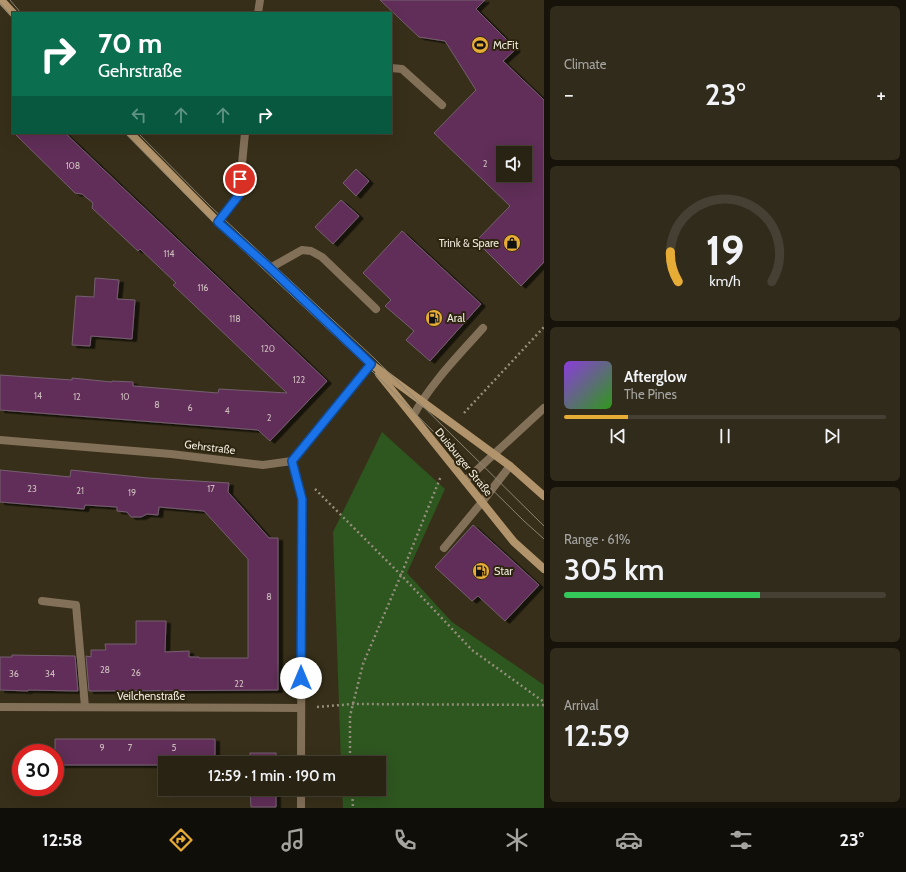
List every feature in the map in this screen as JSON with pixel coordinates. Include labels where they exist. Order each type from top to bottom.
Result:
[{"type":"main road","points":[[1,0],[12,12]]},
{"type":"main road","name":"Duisburger Straße","points":[[131,134],[218,222],[270,268],[371,364],[510,466],[544,496]]},
{"type":"main road","name":"Duisburger Straße","points":[[371,364],[514,542],[544,569]]},
{"type":"street","points":[[258,12],[260,0]]},
{"type":"street","points":[[392,68],[402,69],[442,105]]},
{"type":"street","points":[[218,222],[239,195],[245,134]]},
{"type":"street","points":[[270,268],[302,250],[311,251],[322,257],[376,309]]},
{"type":"street","points":[[413,416],[447,367],[483,328]]},
{"type":"street","points":[[301,756],[302,499],[292,461],[371,364]]},
{"type":"street","points":[[465,481],[544,408]]},
{"type":"street","name":"Gehrstraße","points":[[0,440],[164,453],[263,465],[292,461]]},
{"type":"street","points":[[444,548],[510,466]]},
{"type":"street","points":[[42,601],[76,605],[85,707]]},
{"type":"street","name":"Veilchenstraße","points":[[0,707],[301,708]]},
{"type":"street","points":[[301,796],[301,808]]},
{"type":"path","points":[[454,425],[544,327]]},
{"type":"path","points":[[350,756],[350,716],[363,664],[401,575],[438,482],[450,462]]},
{"type":"path","points":[[315,489],[401,575],[472,650],[544,703]]},
{"type":"path","points":[[301,708],[353,704],[544,703]]},
{"type":"path","points":[[352,796],[353,808]]},
{"type":"green space","points":[[382,432],[445,489],[407,573],[452,622],[544,685],[544,808],[343,808],[342,796],[386,796],[386,756],[341,756],[333,532]]},
{"type":"building","points":[[380,0],[485,0],[476,9],[516,49],[503,61],[544,100],[544,262],[521,286],[476,241],[510,206],[434,133],[476,90],[445,41],[419,37]]},
{"type":"building","points":[[15,134],[66,134],[327,381],[270,441],[258,430],[0,410],[0,375],[72,380],[72,378],[112,382],[133,382],[133,386],[218,393],[219,389],[287,393],[173,285],[176,283],[140,249],[138,251],[92,208],[93,203],[82,194],[75,193]]},
{"type":"building","points":[[356,169],[369,181],[356,196],[343,183]]},
{"type":"building","points":[[341,200],[359,216],[333,244],[315,227]]},
{"type":"building","name":"Aral","points":[[402,231],[481,304],[430,361],[406,340],[414,331],[385,306],[391,300],[363,273]]},
{"type":"building","points":[[95,278],[119,280],[117,299],[135,300],[132,339],[91,336],[90,346],[72,345],[76,296],[94,297]]},
{"type":"building","points":[[0,470],[70,477],[71,470],[148,478],[229,483],[228,492],[269,538],[278,538],[278,690],[89,691],[86,656],[91,657],[91,650],[106,650],[105,644],[136,644],[136,621],[166,621],[165,652],[189,651],[189,657],[199,658],[248,658],[248,559],[204,511],[159,507],[158,515],[147,514],[141,517],[131,517],[127,512],[117,511],[117,507],[85,505],[84,509],[0,502]]},
{"type":"building","name":"Star","points":[[473,525],[539,585],[505,621],[478,596],[472,601],[435,567]]},
{"type":"building","points":[[12,655],[75,656],[78,691],[0,690],[0,657],[12,657]]},
{"type":"building","points":[[55,739],[215,739],[215,756],[158,756],[158,765],[64,765],[64,744],[55,744]]},
{"type":"building","points":[[250,753],[276,753],[276,756],[250,756]]},
{"type":"building","points":[[250,796],[276,796],[276,807],[251,807]]},
{"type":"tram line","points":[[10,0],[20,12]]},
{"type":"tram line","points":[[0,3],[12,17]]},
{"type":"tram line","points":[[126,134],[216,225],[365,364],[544,539]]},
{"type":"tram line","points":[[139,134],[211,207],[374,358],[544,526]]},
{"type":"place","name":"McFit","points":[[480,45]]},
{"type":"place","name":"Trink & Spare","points":[[512,243]]},
{"type":"place","name":"Aral","points":[[434,318]]},
{"type":"place","name":"Star","points":[[481,571]]},
{"type":"route","points":[[240,179],[239,195],[218,222],[270,268],[371,364],[292,461],[302,499],[301,678]]}]
